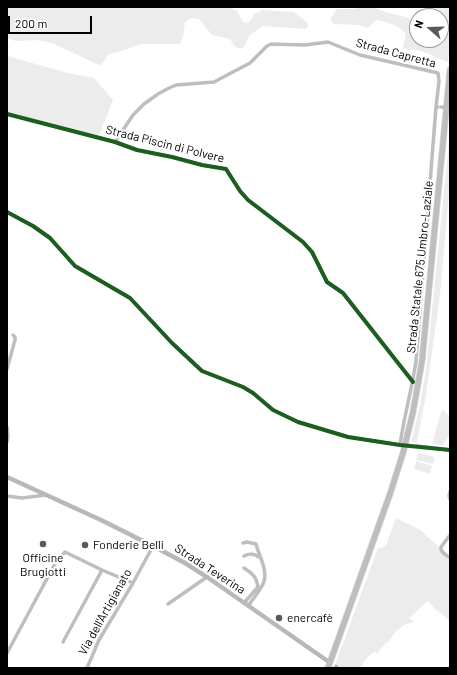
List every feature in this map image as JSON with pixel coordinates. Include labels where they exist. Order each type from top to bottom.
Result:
[{"type":"highway","name":"Strada Statale 675 Umbro-Laziale","points":[[328,665],[392,489],[413,412],[422,361],[450,70]]},
{"type":"highway","name":"Strada Statale 675 Umbro-Laziale","points":[[335,668],[401,473],[420,396],[425,361],[450,107]]},
{"type":"main road","name":"Strada Teverina","points":[[7,476],[101,520],[185,563],[208,577],[246,604],[328,665]]},
{"type":"street","name":"Strada Capretta","points":[[7,212],[33,226],[50,238],[76,266],[130,298],[172,343],[202,371],[243,387],[253,393],[273,410],[298,422],[348,437],[400,445],[416,361],[438,107],[438,73],[360,56],[328,42],[305,45],[271,44],[267,46],[250,63],[218,80],[210,83],[176,85],[158,94],[144,104],[133,115],[115,142]]},
{"type":"street","points":[[438,107],[450,107]]},
{"type":"street","name":"Strada Piscin di Polvere","points":[[7,114],[115,142],[137,150],[172,156],[202,165],[226,169],[240,191],[248,200],[303,242],[312,252],[327,282],[343,293],[413,382]]},
{"type":"street","points":[[7,369],[14,346],[15,337],[13,335]]},
{"type":"street","points":[[7,427],[7,442]]},
{"type":"street","points":[[417,446],[450,450]]},
{"type":"street","points":[[450,492],[450,499]]},
{"type":"street","points":[[7,496],[22,498],[46,495]]},
{"type":"street","points":[[450,535],[441,547],[441,550],[450,558]]},
{"type":"street","points":[[243,543],[248,542],[256,544],[264,566],[265,574],[264,583],[246,604]]},
{"type":"street","name":"Via dell'Artigianato","points":[[87,668],[99,640],[153,546]]},
{"type":"street","points":[[7,653],[56,562],[65,552],[133,583]]},
{"type":"street","points":[[244,556],[255,554],[260,558]]},
{"type":"street","points":[[244,568],[256,578],[258,587],[246,604]]},
{"type":"street","points":[[63,642],[102,570]]},
{"type":"street","points":[[168,604],[208,577]]},
{"type":"shaded area","points":[[7,7],[227,7],[237,11],[243,22],[247,23],[251,20],[254,14],[262,10],[293,12],[307,22],[308,27],[305,29],[262,26],[249,36],[245,45],[241,49],[235,47],[230,39],[212,35],[199,19],[191,18],[185,22],[183,37],[180,44],[142,44],[108,55],[102,64],[99,65],[52,43],[36,40],[16,41],[7,38]]},
{"type":"shaded area","points":[[367,7],[376,8],[409,19],[409,48],[449,48],[449,8],[434,7],[450,7],[450,42],[448,62],[421,51],[405,49],[403,47],[406,34],[400,28],[392,24],[376,20],[368,28],[359,25],[334,24],[330,20],[337,9]]},
{"type":"shaded area","points":[[7,56],[68,73],[94,78],[113,100],[99,135],[93,135],[7,112]]},
{"type":"shaded area","points":[[450,132],[450,183],[440,295],[426,395],[417,443],[411,442],[426,370]]},
{"type":"shaded area","points":[[442,409],[450,417],[450,434],[443,445],[432,444]]},
{"type":"shaded area","points":[[418,453],[435,457],[433,464],[416,460]]},
{"type":"shaded area","points":[[416,461],[432,466],[430,474],[414,469]]},
{"type":"shaded area","points":[[396,518],[419,529],[438,546],[441,553],[450,561],[450,620],[435,609],[428,601],[409,618],[414,622],[404,625],[396,631],[378,653],[375,652],[370,655],[360,668],[340,668],[335,665],[378,548],[383,548],[386,545]]},
{"type":"tunnel","points":[[404,445],[417,446]]},
{"type":"cycle path","points":[[7,114],[115,142],[137,150],[226,169],[240,191],[248,200],[303,242],[312,252],[327,282],[343,293],[413,382]]},
{"type":"cycle path","points":[[7,212],[33,226],[50,238],[75,266],[130,298],[172,343],[202,371],[243,387],[253,393],[273,410],[298,422],[348,437],[400,445],[450,450]]},
{"type":"place","name":"Officine Brugiotti","points":[[43,544]]},
{"type":"place","name":"Fonderie Belli","points":[[85,545]]},
{"type":"place","name":"enercafè","points":[[279,618]]}]
